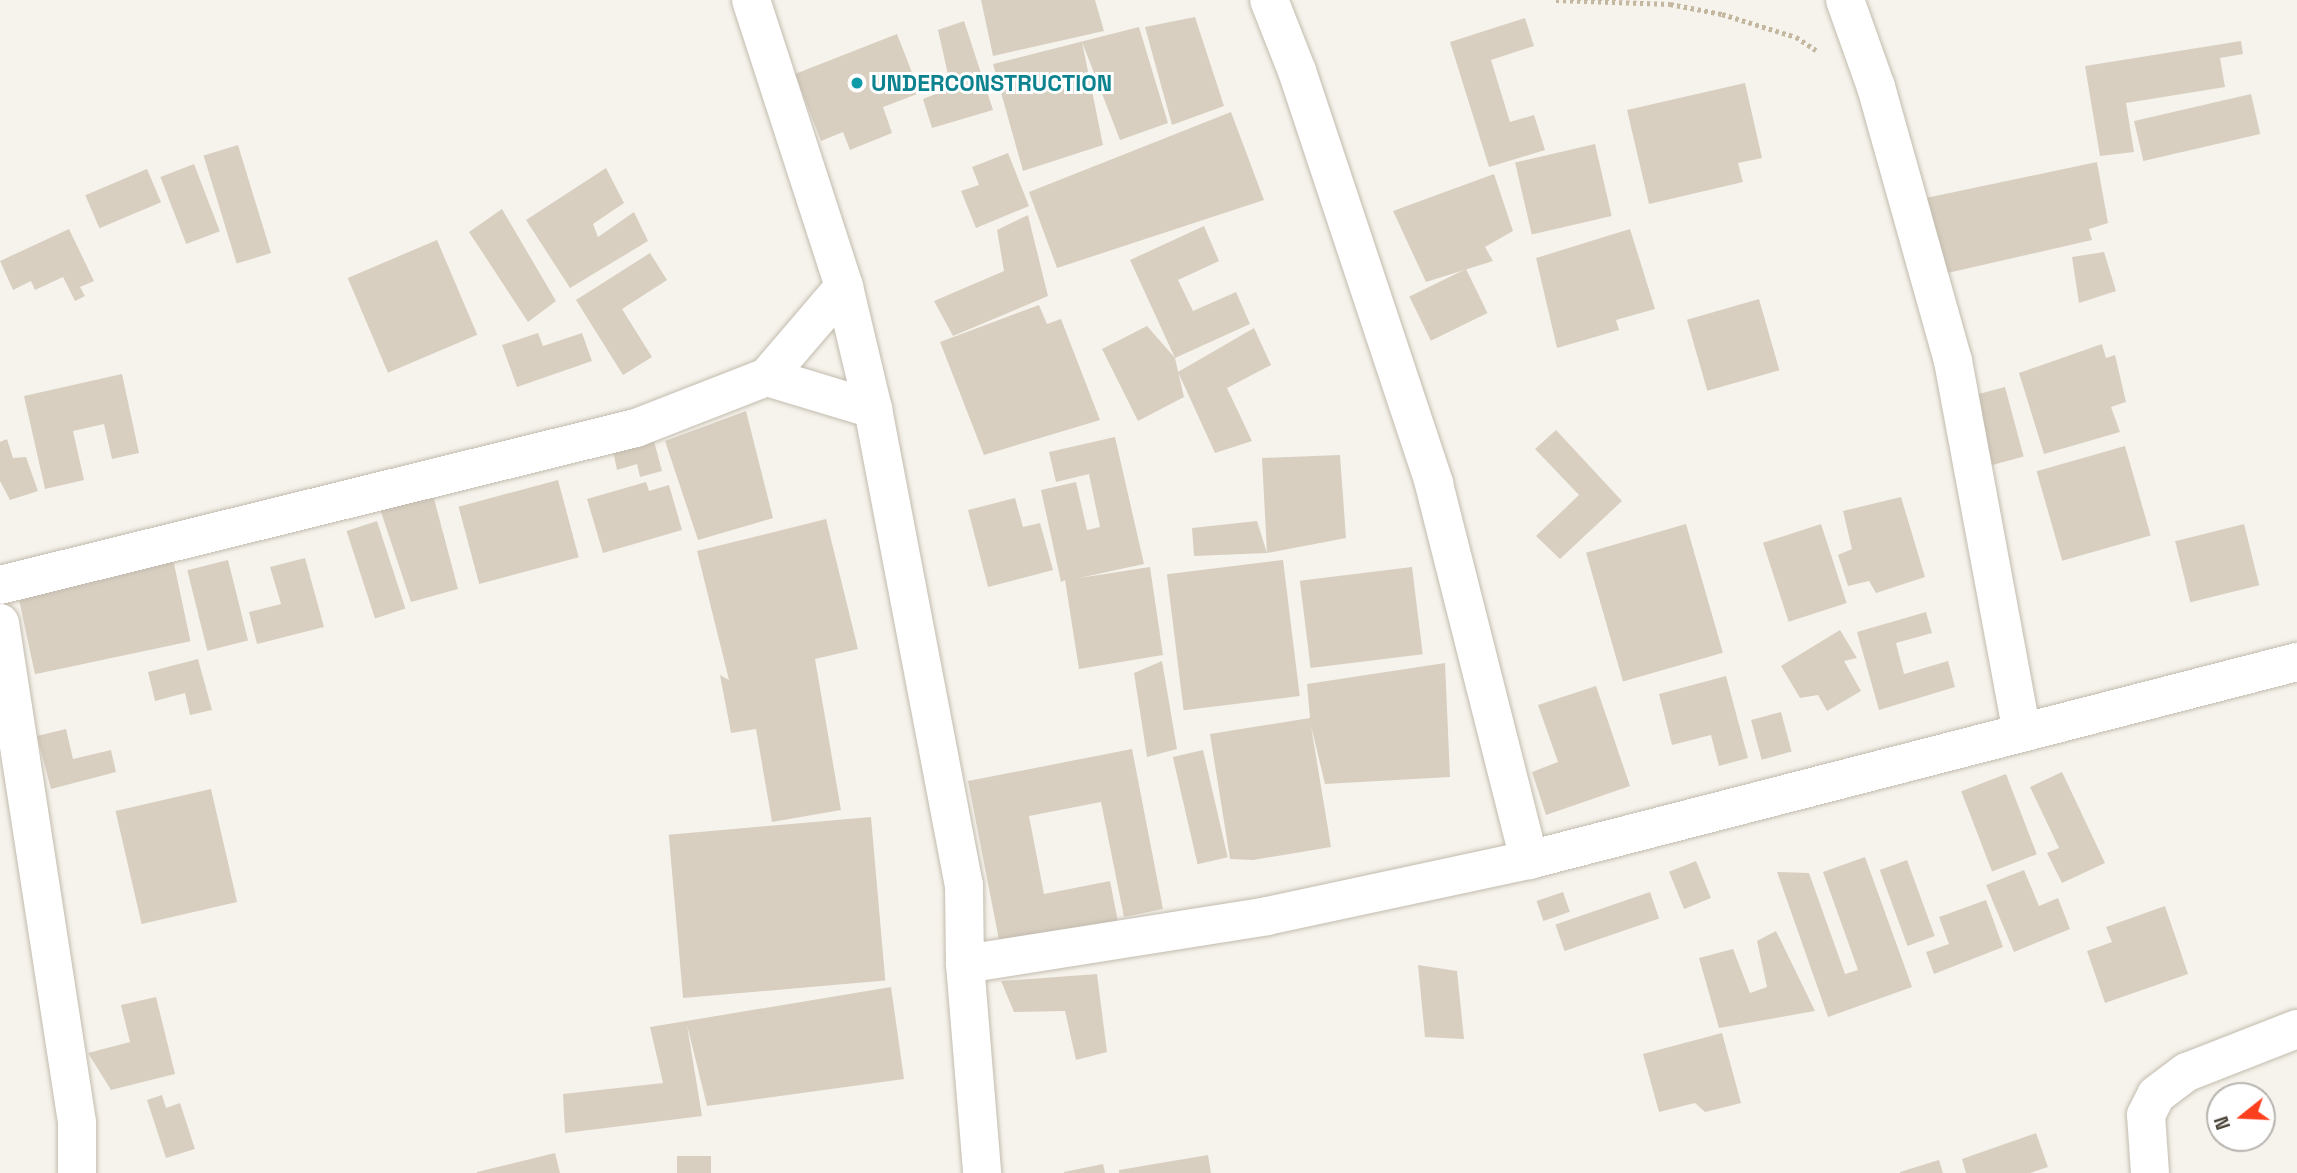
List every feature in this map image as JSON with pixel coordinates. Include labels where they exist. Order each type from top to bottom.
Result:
[{"type":"street","points":[[751,0],[844,286],[873,409],[964,885],[965,964],[982,1173]]},
{"type":"street","points":[[1269,0],[1297,71],[1434,484],[1529,860]]},
{"type":"street","points":[[1845,0],[1876,87],[1953,361],[2022,733]]},
{"type":"street","points":[[0,585],[636,428],[767,377],[844,286]]},
{"type":"street","points":[[767,377],[873,409]]},
{"type":"street","points":[[0,623],[77,1122],[77,1173]]},
{"type":"street","points":[[965,964],[1267,916],[1529,860],[2297,662]]},
{"type":"street","points":[[2150,1173],[2146,1115],[2156,1095],[2187,1072],[2297,1029]]},
{"type":"path","points":[[1556,0],[1670,4],[1709,11],[1796,37],[1819,51]]},
{"type":"building","points":[[981,0],[1095,0],[1104,31],[993,56]]},
{"type":"building","points":[[1195,17],[1224,106],[1172,125],[1145,27]]},
{"type":"building","points":[[1525,18],[1534,46],[1491,60],[1510,122],[1534,115],[1545,150],[1489,167],[1450,42]]},
{"type":"building","points":[[964,21],[993,110],[932,128],[923,99],[951,88],[938,30]]},
{"type":"building","points":[[1139,27],[1168,123],[1120,140],[1082,42],[1103,145],[1023,171],[993,64]]},
{"type":"building","name":"UNDERCONSTRUCTION","points":[[897,34],[920,93],[883,107],[892,133],[850,150],[843,132],[821,141],[795,74]]},
{"type":"building","points":[[2241,41],[2243,54],[2220,58],[2225,87],[2126,103],[2134,152],[2100,156],[2085,66]]},
{"type":"building","points":[[1745,83],[1762,158],[1738,163],[1743,182],[1649,204],[1627,110]]},
{"type":"building","points":[[2251,94],[2260,134],[2143,161],[2134,121]]},
{"type":"building","points":[[1231,112],[1264,200],[1057,268],[1029,192]]},
{"type":"building","points":[[1595,144],[1612,216],[1532,235],[1515,162]]},
{"type":"building","points":[[238,145],[271,253],[237,264],[204,156]]},
{"type":"building","points":[[1008,153],[1029,206],[976,228],[961,191],[979,185],[972,167]]},
{"type":"building","points":[[2097,162],[2108,223],[2089,229],[2092,240],[1943,274],[1921,199]]},
{"type":"building","points":[[194,164],[220,231],[186,244],[160,177]]},
{"type":"building","points":[[606,168],[624,203],[593,224],[598,237],[634,212],[648,241],[570,288],[526,220]]},
{"type":"building","points":[[147,169],[161,202],[99,228],[85,195]]},
{"type":"building","points":[[1494,174],[1513,231],[1485,247],[1493,261],[1426,282],[1393,211]]},
{"type":"building","points":[[502,209],[556,301],[528,322],[469,232]]},
{"type":"building","points":[[1028,215],[1048,296],[953,336],[934,301],[1004,271],[997,230]]},
{"type":"building","points":[[1204,226],[1219,261],[1178,280],[1193,311],[1236,292],[1250,324],[1175,358],[1130,260]]},
{"type":"building","points":[[69,229],[94,281],[80,287],[85,296],[75,301],[63,277],[35,290],[31,281],[13,290],[0,261]]},
{"type":"building","points":[[1630,229],[1655,309],[1616,320],[1619,330],[1557,348],[1536,258]]},
{"type":"building","points":[[437,240],[477,335],[388,373],[348,278]]},
{"type":"building","points":[[2104,252],[2116,291],[2079,303],[2072,257]]},
{"type":"building","points":[[650,253],[667,280],[622,309],[652,357],[623,375],[576,300]]},
{"type":"building","points":[[1466,269],[1487,313],[1431,341],[1409,297]]},
{"type":"building","points":[[1759,299],[1779,370],[1707,391],[1687,320]]},
{"type":"building","points":[[1039,305],[1047,324],[1061,319],[1100,420],[984,455],[940,342]]},
{"type":"building","points":[[1147,326],[1175,358],[1184,397],[1138,421],[1102,349]]},
{"type":"building","points":[[1254,328],[1271,365],[1227,388],[1252,441],[1215,453],[1178,372]]},
{"type":"building","points":[[538,333],[543,346],[582,333],[592,361],[517,387],[502,345]]},
{"type":"building","points":[[2102,344],[2106,358],[2115,355],[2126,402],[2111,407],[2120,432],[2044,454],[2019,373]]},
{"type":"building","points":[[122,374],[139,453],[112,459],[104,424],[73,431],[84,480],[45,489],[24,396]]},
{"type":"building","points":[[2005,387],[2024,457],[1984,467],[1965,398]]},
{"type":"building","points":[[746,411],[773,518],[698,540],[665,441]]},
{"type":"building","points":[[1556,430],[1622,501],[1560,559],[1536,536],[1579,495],[1535,449]]},
{"type":"building","points":[[1115,437],[1144,564],[1079,578],[1150,567],[1163,655],[1079,669],[1065,580],[1061,582],[1041,490],[1076,482],[1087,530],[1100,527],[1089,474],[1056,482],[1049,452]]},
{"type":"building","points":[[7,439],[13,458],[26,457],[38,491],[10,500],[0,481],[0,442]]},
{"type":"building","points":[[654,441],[662,471],[640,477],[637,464],[617,470],[613,451]]},
{"type":"building","points":[[2125,446],[2151,535],[2062,561],[2037,471]]},
{"type":"building","points":[[1340,455],[1346,538],[1267,553],[1262,458]]},
{"type":"building","points":[[558,480],[579,557],[479,584],[459,507]]},
{"type":"building","points":[[646,482],[649,491],[669,485],[682,530],[603,553],[587,499]]},
{"type":"building","points":[[432,491],[458,589],[411,602],[380,509]]},
{"type":"building","points":[[1901,497],[1925,577],[1876,593],[1869,581],[1848,586],[1838,555],[1852,549],[1843,511]]},
{"type":"building","points":[[1015,498],[1023,527],[1040,523],[1053,570],[988,587],[968,510]]},
{"type":"building","points":[[826,519],[858,649],[815,659],[841,810],[772,822],[756,729],[731,733],[720,675],[729,680],[697,551]]},
{"type":"building","points":[[377,521],[405,608],[375,618],[347,531]]},
{"type":"building","points":[[1257,521],[1267,553],[1194,556],[1192,528]]},
{"type":"building","points":[[1686,524],[1723,653],[1623,681],[1586,553]]},
{"type":"building","points":[[1821,524],[1847,603],[1789,622],[1763,543]]},
{"type":"building","points":[[2244,524],[2259,585],[2190,602],[2175,541]]},
{"type":"building","points":[[305,558],[324,627],[257,644],[249,612],[281,604],[270,567]]},
{"type":"building","points":[[173,559],[190,641],[35,674],[17,592]]},
{"type":"building","points":[[228,560],[248,641],[207,651],[187,570]]},
{"type":"building","points":[[1283,560],[1300,696],[1184,710],[1167,574]]},
{"type":"building","points":[[1412,567],[1423,654],[1311,668],[1300,581]]},
{"type":"building","points":[[1926,612],[1932,633],[1896,643],[1904,674],[1948,661],[1955,687],[1879,710],[1857,632]]},
{"type":"building","points":[[1840,630],[1857,658],[1844,661],[1861,691],[1827,711],[1818,695],[1800,698],[1781,666]]},
{"type":"building","points":[[198,659],[212,710],[190,715],[185,693],[155,701],[148,672]]},
{"type":"building","points":[[1162,661],[1177,749],[1147,757],[1134,673]]},
{"type":"building","points":[[1445,663],[1450,777],[1325,784],[1311,726],[1331,847],[1253,860],[1230,859],[1210,734],[1310,718],[1307,684]]},
{"type":"building","points":[[1726,676],[1748,758],[1719,766],[1711,735],[1672,745],[1659,694]]},
{"type":"building","points":[[1596,686],[1630,786],[1546,815],[1532,772],[1558,762],[1538,705]]},
{"type":"building","points":[[1781,712],[1792,752],[1762,760],[1751,720]]},
{"type":"building","points":[[66,729],[73,759],[111,750],[116,772],[51,789],[37,736]]},
{"type":"building","points":[[1132,749],[1163,909],[1124,917],[1101,802],[1029,816],[1044,894],[1110,881],[1118,922],[1000,945],[968,781]]},
{"type":"building","points":[[1203,750],[1228,857],[1198,864],[1173,757]]},
{"type":"building","points":[[2062,772],[2105,863],[2062,883],[2047,853],[2059,848],[2030,787]]},
{"type":"building","points":[[2006,774],[2037,854],[1992,871],[1961,791]]},
{"type":"building","points":[[211,789],[237,902],[142,924],[116,811]]},
{"type":"building","points":[[871,817],[885,980],[683,998],[669,835]]},
{"type":"building","points":[[1865,857],[1912,987],[1828,1017],[1777,872],[1809,873],[1845,974],[1858,970],[1823,872]]},
{"type":"building","points":[[1907,860],[1935,936],[1907,946],[1880,870]]},
{"type":"building","points":[[1696,861],[1711,898],[1684,909],[1669,872]]},
{"type":"building","points":[[2024,870],[2039,906],[2058,898],[2070,929],[2014,952],[1986,885]]},
{"type":"building","points":[[1563,892],[1570,912],[1543,921],[1537,901]]},
{"type":"building","points":[[1650,892],[1659,918],[1565,951],[1555,925]]},
{"type":"building","points":[[1986,900],[2003,947],[1934,974],[1926,952],[1949,944],[1939,917]]},
{"type":"building","points":[[2165,906],[2188,974],[2105,1003],[2087,951],[2112,942],[2106,927]]},
{"type":"building","points":[[1776,931],[1815,1011],[1719,1028],[1699,958],[1733,949],[1750,993],[1767,987],[1757,941]]},
{"type":"building","points":[[1418,965],[1457,971],[1464,1039],[1425,1037]]},
{"type":"building","points":[[1097,974],[1107,1052],[1076,1060],[1065,1011],[1014,1012],[1001,981]]},
{"type":"building","points":[[891,987],[904,1079],[707,1106],[687,1025],[702,1116],[565,1133],[563,1094],[663,1083],[650,1027]]},
{"type":"building","points":[[156,997],[175,1074],[111,1090],[88,1053],[130,1042],[121,1005]]},
{"type":"building","points":[[1722,1033],[1741,1103],[1705,1112],[1695,1103],[1659,1112],[1643,1054]]},
{"type":"building","points":[[162,1095],[166,1108],[180,1103],[195,1149],[166,1158],[147,1100]]},
{"type":"building","points":[[2036,1133],[2048,1167],[2030,1173],[1966,1173],[1962,1159]]},
{"type":"building","points":[[555,1153],[560,1173],[477,1173],[477,1172]]},
{"type":"building","points":[[1208,1155],[1211,1173],[1119,1173],[1119,1170]]},
{"type":"building","points":[[677,1156],[711,1156],[711,1173],[677,1173]]},
{"type":"building","points":[[1939,1160],[1943,1173],[1900,1173],[1900,1172]]},
{"type":"building","points":[[1103,1164],[1105,1173],[1064,1173],[1064,1172]]},
{"type":"place","name":"UNDERCONSTRUCTION","points":[[857,83]]}]
